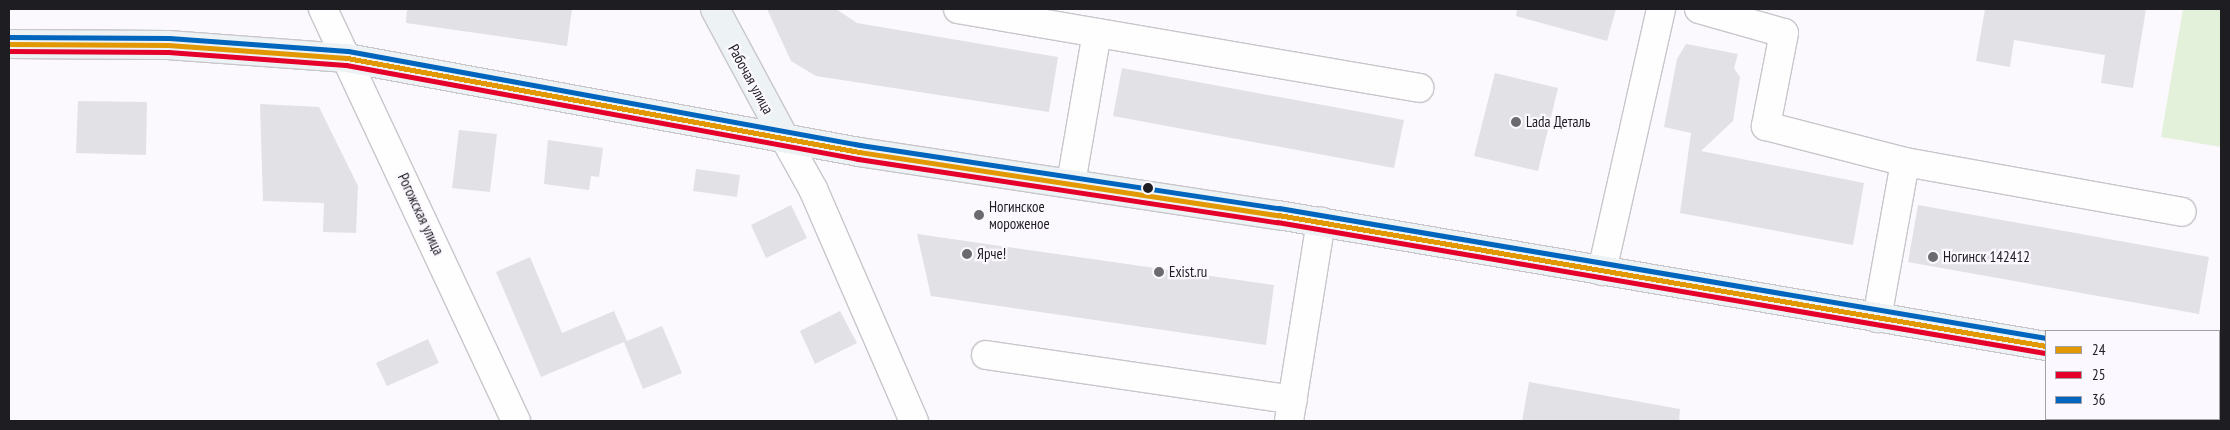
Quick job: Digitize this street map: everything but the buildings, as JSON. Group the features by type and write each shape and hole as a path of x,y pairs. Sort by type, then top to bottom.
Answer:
{"main road":[{"name":"Рабочая улица","path":"715,9 784,137"},
{"path":"9,44 168,45 347,58 784,137 1321,222 2045,346"}],"street":[{"name":"Рогожская улица","path":"323,9 516,421"},
{"path":"958,9 1419,88"},
{"path":"1602,271 1661,9"},
{"path":"1699,9 1784,33 1766,126 1905,162 2182,212"},
{"path":"1071,183 1097,34"},
{"name":"Рабочая улица","path":"784,137 813,189 914,421"},
{"path":"1877,318 1905,162"},
{"path":"986,355 1291,411 1321,222"}],"green space":[{"path":"2183,9 2221,9 2221,147 2161,137"}],"transit line":[{"name":"36","path":"9,37 169,38 348,51 860,145 1279,208 2045,338"},
{"name":"24","path":"9,44 168,45 347,58 859,152 1278,215 2045,346"},
{"name":"25","path":"9,51 168,52 346,65 858,159 1277,222 2045,353"}],"place":[{"name":"Lada Деталь","path":"1516,122"},
{"name":"Ногинское мороженое","path":"979,215"},
{"name":"Ярче!","path":"967,254"},
{"name":"Ногинск 142412","path":"1933,257"},
{"name":"Exist.ru","path":"1159,272"}]}
